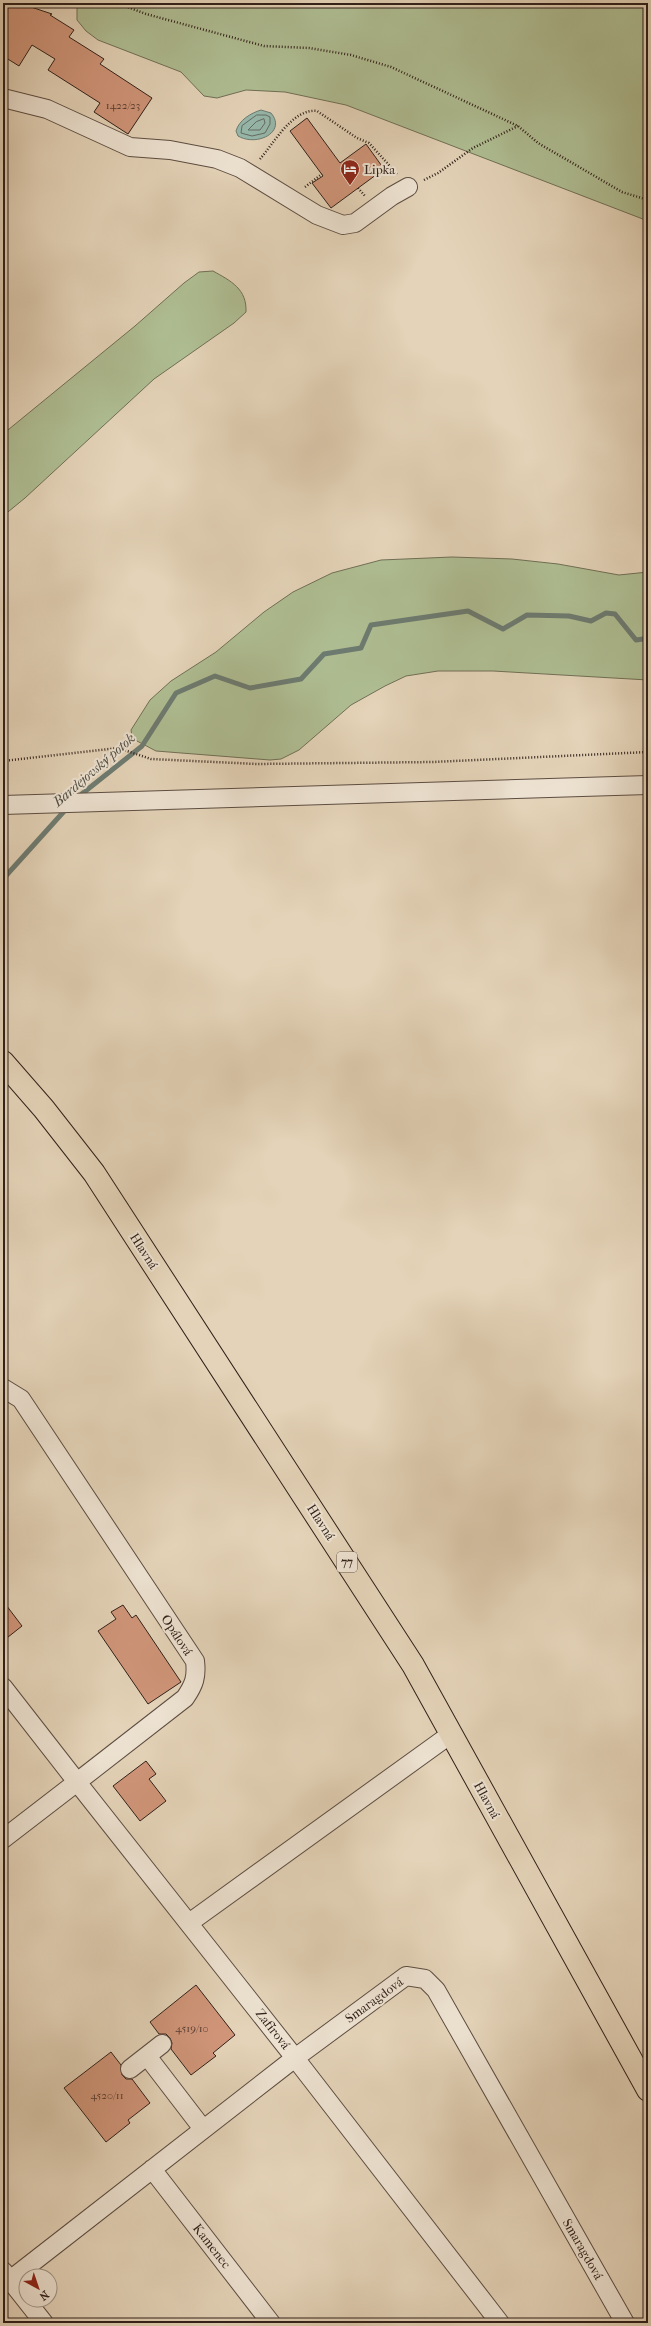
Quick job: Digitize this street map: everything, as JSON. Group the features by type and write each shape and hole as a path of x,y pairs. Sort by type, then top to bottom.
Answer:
{"main road":[{"name":"Hlavná","path":"3,1062 44,1109 94,1173 377,1608 412,1665 451,1734 648,2090"}],"street":[{"path":"3,98 47,109 130,147 170,150 217,159 249,173 317,215 331,222 343,225 354,223 392,196 408,187"},
{"path":"3,805 56,805 648,785"},
{"name":"Opálová","path":"3,1388 21,1399 195,1661 196,1673 194,1685 185,1698 78,1782"},
{"path":"3,1687 78,1782 3,1839"},
{"path":"189,1923 451,1734"},
{"name":"Zafírová","path":"5,2279 152,2169 295,2058 78,1782"},
{"name":"Smaragdová","path":"295,2058 406,1976 425,1979 436,1990 625,2323"},
{"path":"130,2069 162,2044"},
{"path":"146,2056 203,2129"},
{"path":"295,2058 500,2323"},
{"name":"Kamenec","path":"152,2169 271,2323"},
{"path":"5,2279 44,2323"}],"path":[{"path":"117,3 146,14 264,46 309,48 351,55 391,67 518,126 538,143 622,192 648,200"},
{"path":"249,173 285,128 296,118 311,110 317,111 357,138 369,143 408,187 438,173 473,148 518,126"},
{"path":"3,761 118,748 151,759 257,764 433,762 648,752"}],"shaded area":[{"path":"77,3 648,3 648,221 346,105 285,92 246,90 217,98 204,96 181,72 98,40 86,31 77,20"},
{"path":"213,271 232,282 237,287 244,297 246,312 234,323 154,379 25,498 3,516 3,434 135,326 184,283 199,272"},
{"path":"452,557 512,559 558,564 619,575 648,572 648,680 493,671 438,671 406,676 351,705 299,750 281,759 270,760 156,751 137,741 132,736 131,730 150,700 171,681 216,652 264,612 293,592 332,573 381,560"}],"water":[{"path":"261,110 271,113 275,120 273,132 261,139 253,140 238,136 236,131 243,120 249,115"}],"building":[{"path":"3,3 19,3 52,14 50,15 74,30 69,37 104,59 100,64 152,98 128,134 94,112 100,103 48,70 55,59 32,45 19,66 3,56"},
{"path":"307,118 340,163 366,144 384,169 331,208 312,183 323,176 290,131"},
{"path":"3,1601 22,1626 3,1641"},
{"path":"123,1605 132,1618 136,1615 181,1682 148,1704 98,1631 116,1619 111,1612"},
{"path":"146,1761 156,1774 149,1779 166,1801 140,1821 113,1786"},
{"path":"196,1985 235,2035 213,2053 216,2056 191,2075 171,2049 172,2043 170,2038 166,2034 159,2034 150,2022"},
{"path":"111,2052 121,2065 122,2075 126,2079 132,2079 150,2103 128,2120 130,2123 106,2142 64,2088"}],"waterway":[{"name":"Bardejovský potok","path":"78,797 142,746 176,693 215,676 250,688 301,679 324,654 361,648 371,625 468,611 503,629 527,615 569,616 591,621 606,613 615,614 636,640 643,639 648,636"},
{"name":"Bardejovský potok","path":"3,879 67,808"}],"place":[{"name":"Lipka","path":"350,186"}]}
